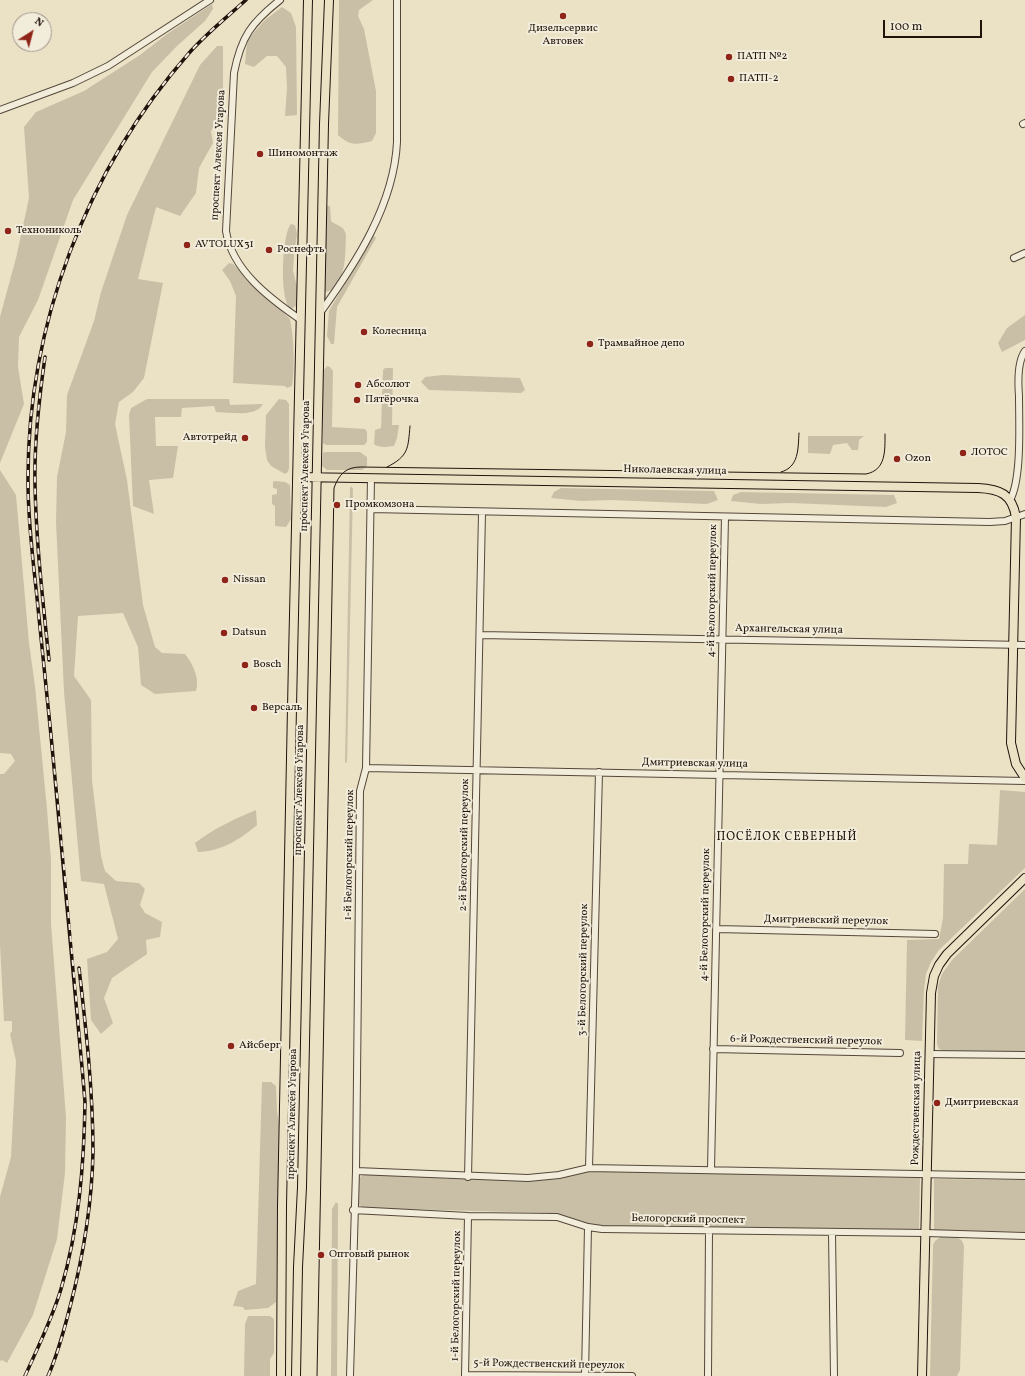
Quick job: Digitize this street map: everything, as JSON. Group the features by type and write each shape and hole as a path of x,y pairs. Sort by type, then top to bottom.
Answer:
{"main road":[{"name":"проспект Алексея Угарова","path":"296,1376 298,1267 302,1186 320,313 329,0"},
{"name":"проспект Алексея Угарова","path":"281,1376 283,1266 282,1206 308,3"},
{"name":"Николаевская улица","path":"297,477 978,488 999,492 1010,500"},
{"path":"1010,500 1014,506 1016,518 1011,743 1016,764 1025,778"},
{"name":"Рождественская улица","path":"922,1376 929,1054 931,994 934,976 939,965 956,944 1025,878"},
{"path":"283,1266 298,1267"}],"street":[{"path":"0,110 73,83 108,66 210,0"},
{"name":"проспект Алексея Угарова","path":"280,0 254,23 245,36 238,52 234,73 226,231 228,244 233,256 248,275 280,306 301,320"},
{"path":"320,313 337,289 375,224 389,191 396,157 397,142 397,0"},
{"path":"1014,258 1025,253"},
{"path":"1010,500 1014,493 1017,475 1018,379 1022,355 1025,351"},
{"name":"1-й Белогорский переулок","path":"350,1376 353,1210 356,1171 360,791 366,768 371,478"},
{"path":"371,509 990,522 1005,521 1025,514"},
{"name":"2-й Белогорский переулок","path":"468,1177 482,512"},
{"name":"4-й Белогорский переулок","path":"711,1169 725,517"},
{"name":"Архангельская улица","path":"480,635 1025,646"},
{"name":"Дмитриевская улица","path":"366,768 1025,781"},
{"name":"3-й Белогорский переулок","path":"589,1168 599,772"},
{"name":"Дмитриевский переулок","path":"717,929 936,934"},
{"name":"6-й Рождественский переулок","path":"713,1049 900,1053"},
{"path":"929,1054 1025,1055"},
{"path":"356,1171 468,1177 528,1178 559,1175 589,1168 711,1169 1025,1176"},
{"name":"Белогорский проспект","path":"353,1210 468,1216 557,1217 588,1227 602,1229 926,1233 1025,1236"},
{"name":"1-й Белогорский переулок","path":"465,1375 468,1216"},
{"path":"585,1375 588,1227"},
{"path":"708,1376 709,1231"},
{"path":"832,1232 834,1376"},
{"name":"5-й Рождественский переулок","path":"465,1375 632,1376"}],"shaded area":[{"path":"339,0 373,0 359,10 358,16 364,29 376,91 376,133 372,141 362,143 350,143 338,135"},
{"path":"212,4 213,9 205,21 177,46 152,72 73,200 38,300 19,337 18,367 24,404 0,463 0,317 16,258 29,198 24,127 36,112 84,91 140,55 167,34"},
{"path":"282,7 291,13 296,27 297,115 285,116 287,88 286,67 277,56 267,56 254,67 245,64 247,40 265,20"},
{"path":"217,46 223,46 223,114 211,131 213,143 199,168 196,193 180,216 156,207 138,279 163,283 144,378 133,392 119,402 115,424 127,480 143,605 155,647 162,653 185,654 191,662 195,672 197,682 196,691 155,694 141,685 138,647 123,613 78,616 74,676 91,700 92,780 101,856 105,871 116,881 139,883 145,889 140,905 145,913 162,922 160,937 146,940 147,954 112,978 104,998 113,1023 101,1034 91,1020 87,959 107,952 118,939 104,884 81,881 64,692 56,522 57,477 66,432 67,395 94,321 101,292 127,215 200,65"},
{"path":"327,206 330,206 331,221 342,227 346,235 343,271 337,284 332,290 325,292"},
{"path":"291,224 295,225 297,234 293,271 297,287 296,306 291,309 287,304 285,294 283,267 286,240"},
{"path":"373,235 376,238 337,307 334,344 331,344 327,336 329,311"},
{"path":"229,263 233,264 290,319 294,352 292,386 287,388 285,386 233,383 236,296 230,281 222,270"},
{"path":"1025,315 1025,340 1002,352 998,343 1007,328"},
{"path":"327,366 333,371 332,427 365,429 367,432 367,442 364,445 326,445 323,443 323,371"},
{"path":"385,368 393,368 392,425 399,425 394,446 383,447 374,444 375,430 381,428 383,370"},
{"path":"443,375 520,378 525,390 521,393 429,390 421,382 425,377"},
{"path":"147,399 229,399 230,405 263,404 254,411 248,413 216,412 214,406 182,408 181,417 155,417 156,446 178,446 173,478 149,480 154,514 133,506 129,415 131,408"},
{"path":"279,399 286,400 289,404 289,468 288,472 285,474 271,466 267,460 265,447 266,415"},
{"path":"808,436 864,436 859,440 858,450 852,450 847,443 833,445 830,454 808,453"},
{"path":"360,452 367,457 367,466 362,470 327,470 322,466 323,453"},
{"path":"0,470 16,495 29,643 35,686 47,809 51,860 51,924 66,1117 65,1173 57,1239 33,1315 7,1363 2,1360 0,1361 0,1197 11,1157 16,1061 10,1034 12,1031 12,1021 4,1021 0,945 0,774 4,774 15,761 11,754 0,753"},
{"path":"273,482 285,482 290,485 291,519 286,527 275,526 275,506 272,504 272,495 277,494 277,489 273,488"},
{"path":"351,486 353,489 347,762 345,763 350,489"},
{"path":"561,488 714,491 718,500 707,504 611,500 581,501 551,498 554,492"},
{"path":"741,492 894,495 897,503 886,507 791,503 761,504 731,501 733,495"},
{"path":"1000,790 1025,792 1025,868 939,950 931,962 926,974 922,1041 905,1040 907,940 939,939 943,918 944,864 968,864 969,844 997,845"},
{"path":"256,810 257,825 244,835 222,847 198,852 195,843 209,833"},
{"path":"1025,889 1025,1052 946,1051 939,1049 937,1044 938,986 942,974 952,960"},
{"path":"262,1082 271,1082 276,1086 279,1123 276,1302 268,1308 245,1310 243,1307 233,1306 238,1291 256,1284"},
{"path":"592,1170 920,1178 919,1231 598,1227 561,1215 548,1213 365,1208 360,1206 356,1201 358,1182 361,1176 367,1174 457,1179 535,1180"},
{"path":"934,1179 1025,1180 1025,1232 934,1230"},
{"path":"336,1202 338,1204 337,1376 331,1376 332,1209"},
{"path":"942,1236 959,1238 963,1242 964,1246 960,1370 957,1376 930,1376 933,1245 935,1241"},
{"path":"248,1316 270,1316 274,1319 274,1353 270,1359 270,1376 244,1376 245,1324"}],"tram line":[{"path":"387,467 400,459 406,451 409,440 410,426"},
{"path":"781,472 787,470 794,462 798,451 799,433"},
{"path":"317,1376 334,488 338,479 344,472 356,467 866,474 873,472 881,464 885,447 885,434"}],"railway":[{"path":"25,1376 53,1311 67,1266 76,1220 82,1173 85,1102 65,879 29,522 28,482 30,424 38,366 51,309 70,253 93,199 121,147 153,98 190,52 246,0"},
{"path":"45,357 37,420 35,484 38,550 49,660"},
{"path":"48,1376 55,1359 75,1288 83,1249 91,1191 93,1152 92,1106 87,1037 79,968"}],"place":[{"name":"Дизельсервис Автовек","path":"563,16"},
{"name":"ПАТП №2","path":"729,57"},
{"name":"ПАТП-2","path":"731,79"},
{"name":"Шиномонтаж","path":"260,154"},
{"name":"Технониколь","path":"8,231"},
{"name":"AVTOLUX31","path":"187,245"},
{"name":"Роснефть","path":"269,250"},
{"name":"Колесница","path":"364,332"},
{"name":"Трамвайное депо","path":"590,344"},
{"name":"Абсолют","path":"358,385"},
{"name":"Пятёрочка","path":"357,400"},
{"name":"Автотрейд","path":"245,438"},
{"name":"ЛОТОС","path":"963,453"},
{"name":"Ozon","path":"897,459"},
{"name":"Промкомзона","path":"337,505"},
{"name":"Nissan","path":"225,580"},
{"name":"Datsun","path":"224,633"},
{"name":"Bosch","path":"245,665"},
{"name":"Версаль","path":"254,708"},
{"name":"Айсберг","path":"231,1046"},
{"name":"Дмитриевская","path":"937,1103"},
{"name":"Оптовый рынок","path":"321,1255"}],"district":[{"name":"ПОСЁЛОК СЕВЕРНЫЙ","path":"787,838"}]}
